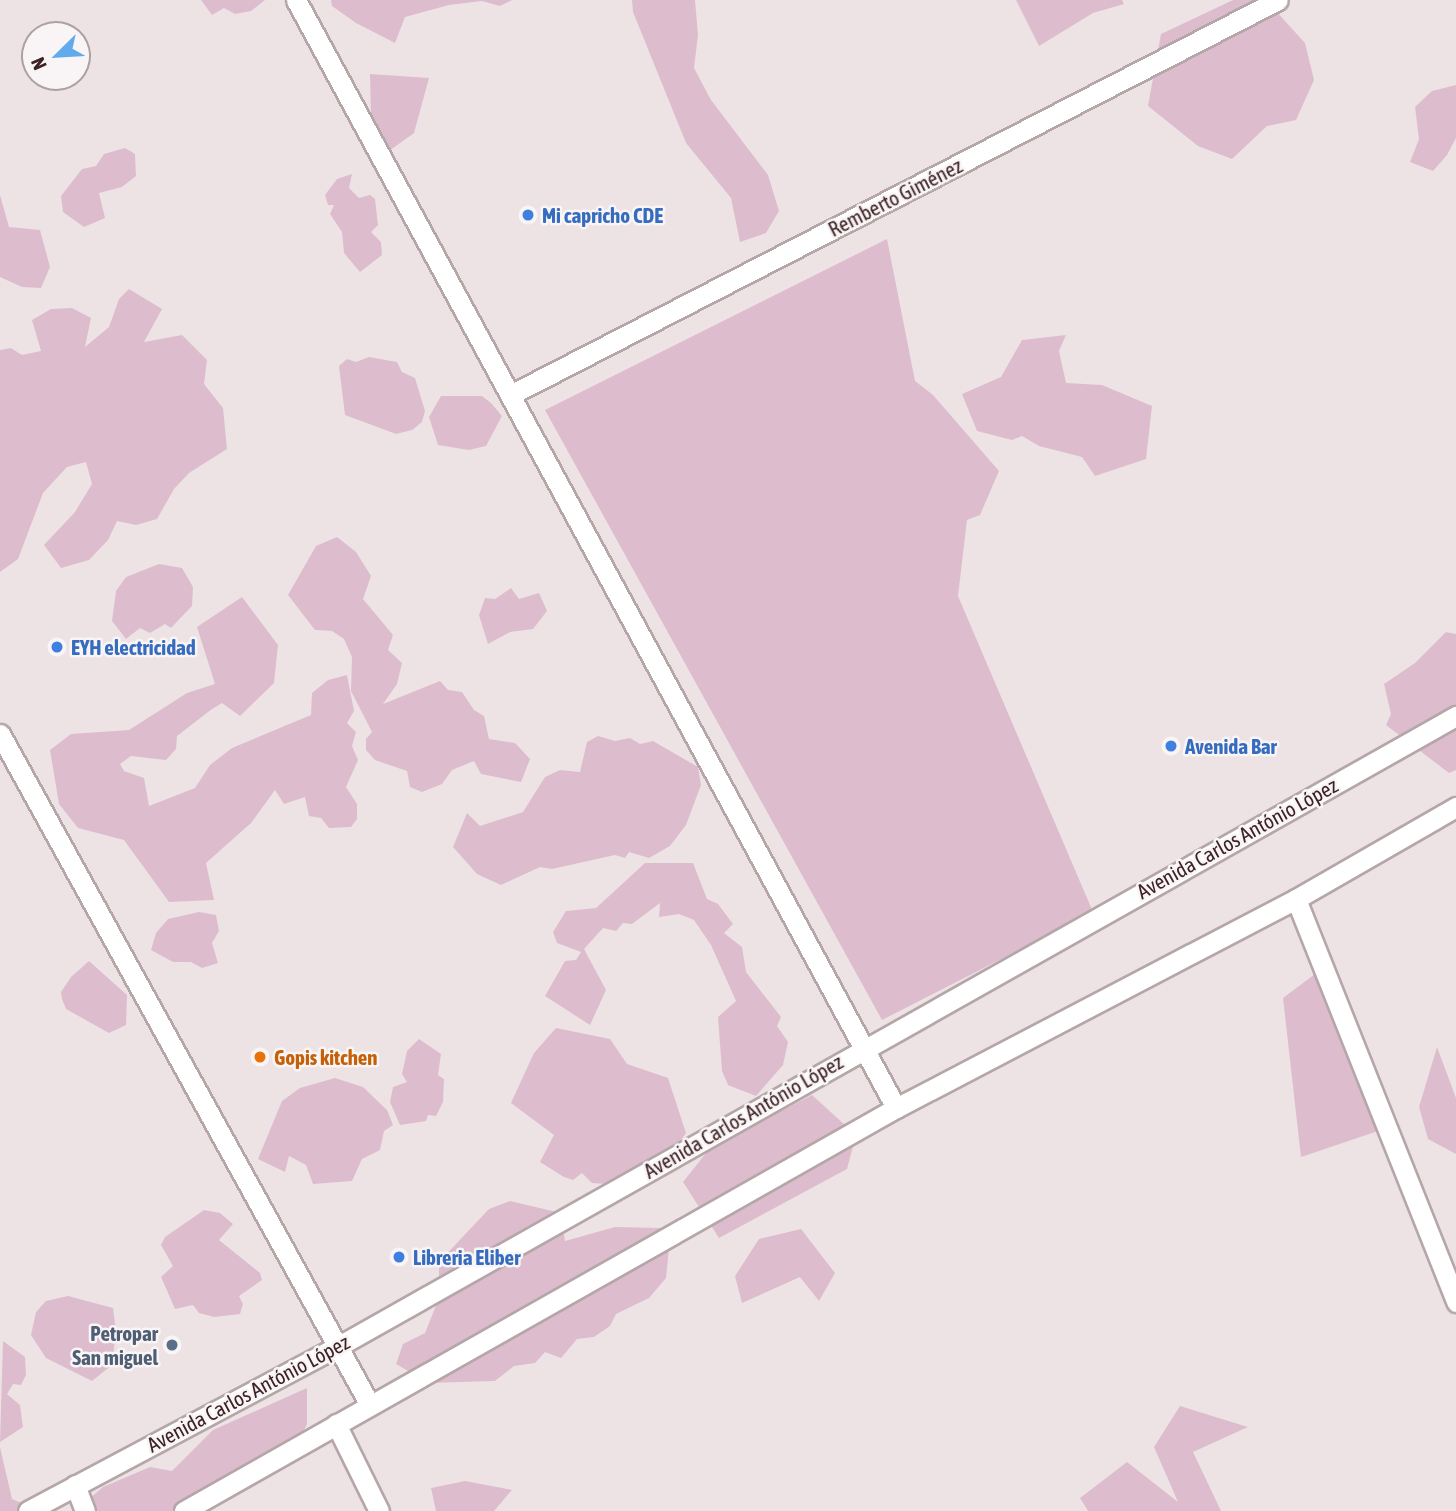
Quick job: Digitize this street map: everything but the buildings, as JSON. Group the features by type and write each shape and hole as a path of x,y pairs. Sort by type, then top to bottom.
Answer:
{"street":[{"path":"296,0 512,394 896,1108"},
{"name":"Remberto Giménez","path":"512,394 1278,0"},
{"name":"Avenida Carlos António López","path":"28,1511 337,1347 865,1046 1456,716"},
{"path":"0,734 369,1405"},
{"path":"184,1511 896,1108 1296,899 1456,807"},
{"path":"1296,899 1456,1303"},
{"path":"336,1424 379,1511"},
{"path":"75,1485 85,1511"}],"shaded area":[{"path":"201,0 265,0 251,11 235,14 224,8 212,15"},
{"path":"331,0 512,0 500,6 482,1 449,5 405,17 395,43 356,23 332,6"},
{"path":"632,0 695,0 698,35 694,68 711,100 768,175 779,211 766,233 740,242 731,198 686,143 633,12"},
{"path":"1016,0 1122,0 1124,4 1093,13 1039,46"},
{"path":"1233,0 1266,0 1305,43 1314,80 1296,120 1267,126 1232,159 1198,146 1148,106 1161,34"},
{"path":"370,74 429,78 414,133 389,151 371,117"},
{"path":"1456,85 1456,138 1447,155 1433,171 1410,162 1419,139 1415,107 1432,91"},
{"path":"125,148 135,154 136,176 122,187 99,193 105,218 84,227 63,212 61,196 82,169 96,166 104,154"},
{"path":"352,174 349,188 359,198 370,195 375,199 378,225 371,232 381,242 382,255 360,272 344,253 342,232 330,214 334,205 328,205 325,195 337,179"},
{"path":"0,195 9,227 40,230 50,267 41,288 22,287 0,277"},
{"path":"887,239 915,381 933,395 999,471 980,515 967,520 958,596 1093,912 882,1020 545,410"},
{"path":"129,289 162,309 144,342 182,335 207,360 204,384 223,408 227,449 189,473 174,489 157,519 136,525 117,521 108,540 89,560 61,568 44,545 75,512 92,484 86,462 67,467 43,493 18,559 0,572 0,350 11,348 22,355 41,351 32,320 51,309 72,308 91,318 85,347 109,327 119,299"},
{"path":"1066,335 1059,351 1066,383 1102,385 1152,406 1146,459 1095,476 1082,457 1039,446 1022,436 1012,440 977,431 962,394 1001,377 1022,340"},
{"path":"369,357 397,362 402,372 415,378 425,411 422,422 412,430 396,434 345,415 339,366 347,359 356,362"},
{"path":"441,396 482,396 491,403 502,416 486,446 469,450 438,445 429,417"},
{"path":"337,537 356,552 371,576 363,599 393,635 388,650 402,663 397,684 383,704 440,681 448,690 462,692 474,710 484,716 489,739 515,743 530,759 521,782 481,774 474,761 452,770 442,784 422,792 410,787 407,771 375,760 366,750 366,739 372,732 351,691 352,657 344,639 332,631 315,630 288,595 316,546"},
{"path":"159,564 182,568 193,587 192,606 171,628 165,624 150,633 140,628 126,639 112,621 116,591 126,577"},
{"path":"511,588 519,599 539,593 547,611 533,629 510,632 488,644 479,615 485,598 495,599"},
{"path":"242,597 278,645 274,683 240,716 222,703 212,709 177,736 176,749 166,760 131,756 120,764 124,771 144,778 149,806 195,788 210,765 232,748 311,715 312,693 328,680 347,675 354,711 347,723 356,732 352,746 358,760 346,787 357,804 357,819 351,827 329,828 321,818 309,816 305,797 284,804 275,790 251,823 206,863 214,900 169,902 124,840 78,828 59,804 50,750 71,734 129,730 187,693 215,684 197,627"},
{"path":"1446,632 1456,634 1456,770 1449,773 1386,725 1391,714 1384,684 1415,663"},
{"path":"598,736 615,741 630,738 640,744 653,741 698,767 701,785 686,825 670,846 649,858 629,852 625,858 615,855 552,869 540,867 501,885 477,874 453,847 467,813 480,826 523,812 545,777 560,770 580,772 587,742"},
{"path":"645,863 693,863 707,899 718,904 733,924 724,933 742,947 746,972 781,1017 777,1026 788,1042 783,1065 756,1096 728,1085 722,1071 718,1017 736,1001 711,945 694,920 679,914 659,917 660,903 632,924 623,923 616,931 603,928 584,949 606,990 590,1025 545,996 565,961 576,960 581,952 557,943 553,932 566,911 596,908"},
{"path":"199,912 216,915 219,931 212,943 218,963 202,968 191,962 173,962 151,950 156,933 168,919"},
{"path":"89,961 127,995 126,1025 109,1033 66,1009 62,999 61,992 71,977"},
{"path":"1315,974 1390,1127 1301,1157 1283,998"},
{"path":"556,1028 610,1039 627,1064 668,1078 686,1133 667,1159 606,1184 592,1183 582,1173 573,1180 564,1177 540,1162 554,1135 511,1103 534,1053"},
{"path":"419,1039 441,1054 438,1075 444,1079 443,1102 436,1116 428,1115 426,1121 400,1125 390,1102 393,1087 407,1082 402,1074 407,1051"},
{"path":"1437,1047 1456,1098 1456,1154 1428,1139 1419,1107"},
{"path":"335,1078 363,1087 387,1110 393,1125 384,1131 380,1150 362,1159 352,1181 313,1184 306,1165 289,1156 285,1172 258,1159 282,1101 300,1088"},
{"path":"812,1095 856,1135 847,1169 719,1238 683,1182 710,1148"},
{"path":"510,1201 561,1213 565,1241 615,1227 661,1228 669,1248 666,1278 649,1298 616,1314 610,1326 594,1337 577,1339 561,1358 545,1352 535,1363 514,1366 495,1381 429,1383 396,1364 403,1344 425,1333 439,1298 439,1262 489,1209"},
{"path":"204,1210 220,1213 233,1224 219,1240 260,1273 262,1280 239,1296 243,1304 240,1314 214,1317 199,1313 193,1305 175,1309 161,1277 173,1266 161,1245 165,1237"},
{"path":"801,1229 835,1273 819,1301 800,1277 742,1303 735,1276 759,1239"},
{"path":"68,1296 113,1308 116,1331 112,1365 92,1381 46,1358 31,1335 36,1312 46,1301"},
{"path":"3,1341 25,1357 26,1375 21,1385 13,1384 7,1394 20,1405 23,1427 0,1442"},
{"path":"307,1388 307,1424 288,1462 199,1511 87,1511 89,1499 103,1487 150,1467 172,1471 213,1430"},
{"path":"1180,1406 1248,1427 1193,1452 1221,1511 1088,1511 1080,1498 1127,1462 1178,1502 1154,1447"},
{"path":"0,1447 12,1499 41,1511 0,1511"},
{"path":"465,1481 512,1490 494,1511 436,1511 431,1488"}],"place":[{"name":"Mi capricho CDE","path":"528,215"},
{"name":"EYH electricidad","path":"57,647"},
{"name":"Avenida Bar","path":"1171,746"},
{"name":"Gopis kitchen","path":"260,1057"},
{"name":"Libreria Eliber","path":"399,1257"},
{"name":"Petropar San miguel","path":"172,1345"}]}
